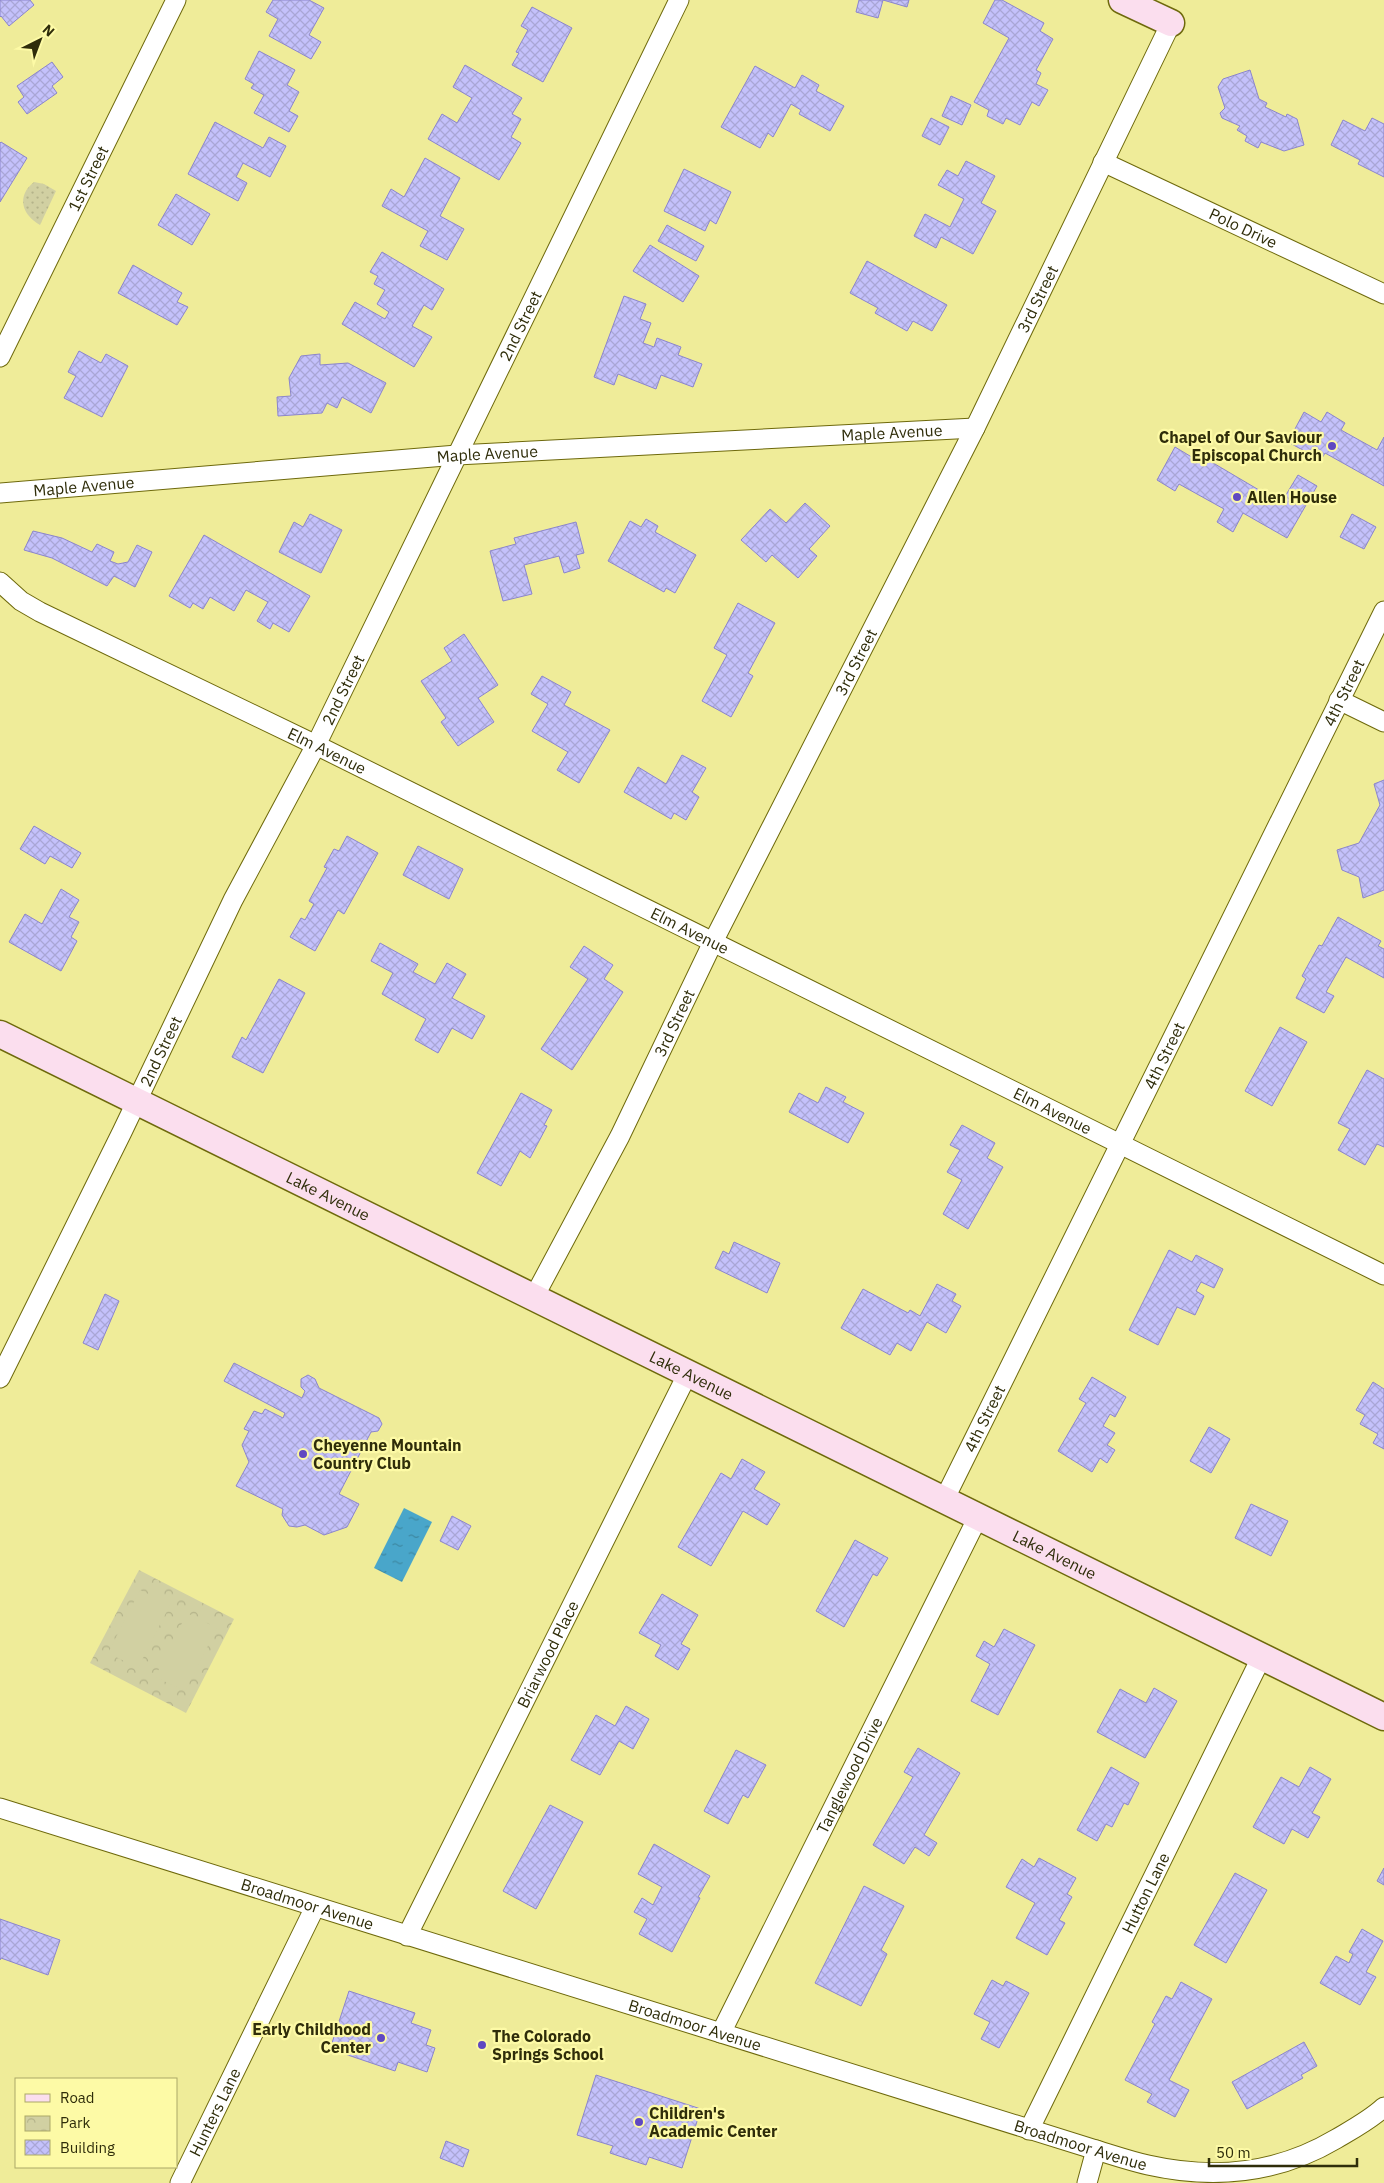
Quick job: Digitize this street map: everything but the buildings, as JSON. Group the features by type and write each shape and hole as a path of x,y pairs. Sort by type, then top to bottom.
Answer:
{"main road":[{"path":"1122,0 1171,23"},
{"name":"Lake Avenue","path":"0,1034 1384,1717"}],"street":[{"name":"1st Street","path":"0,356 176,0"},
{"name":"2nd Street","path":"0,1378 233,900 316,745 679,0"},
{"name":"3rd Street","path":"534,1297 620,1136 713,942 975,428 1171,23"},
{"name":"Polo Drive","path":"1103,162 1384,294"},
{"name":"Maple Avenue","path":"0,493 457,455 975,428"},
{"name":"Elm Avenue","path":"0,582 21,601 40,612 316,745 1383,1272"},
{"name":"4th Street","path":"944,1500 1384,611"},
{"path":"1339,700 1384,722"},
{"name":"Briarwood Place","path":"407,1936 688,1373"},
{"name":"Tanglewood Drive","path":"721,2033 978,1517"},
{"name":"Hutton Lane","path":"1029,2130 1262,1656"},
{"name":"Broadmoor Avenue","path":"0,1808 1029,2130 1149,2165 1183,2170 1240,2172 1270,2167 1296,2160 1328,2144 1384,2107"},
{"name":"Hunters Lane","path":"180,2183 315,1908"},
{"path":"1087,2183 1096,2150"}],"green space":[{"path":"34,182 44,184 56,191 40,225 25,211 23,199 28,187"},
{"path":"139,1570 234,1619 186,1713 90,1663"},
{"path":"140,1590 170,1605 138,1668 108,1653"},
{"path":"187,1613 217,1628 185,1691 155,1677"}],"water":[{"path":"404,1508 432,1522 402,1582 374,1568"}],"place":[{"name":"Chapel of Our Saviour Episcopal Church","path":"1332,446"},
{"name":"Allen House","path":"1237,497"},
{"name":"Cheyenne Mountain Country Club","path":"303,1454"},
{"name":"Early Childhood Center","path":"381,2038"},
{"name":"The Colorado Springs School","path":"482,2045"},
{"name":"Children's Academic Center","path":"639,2122"}]}
